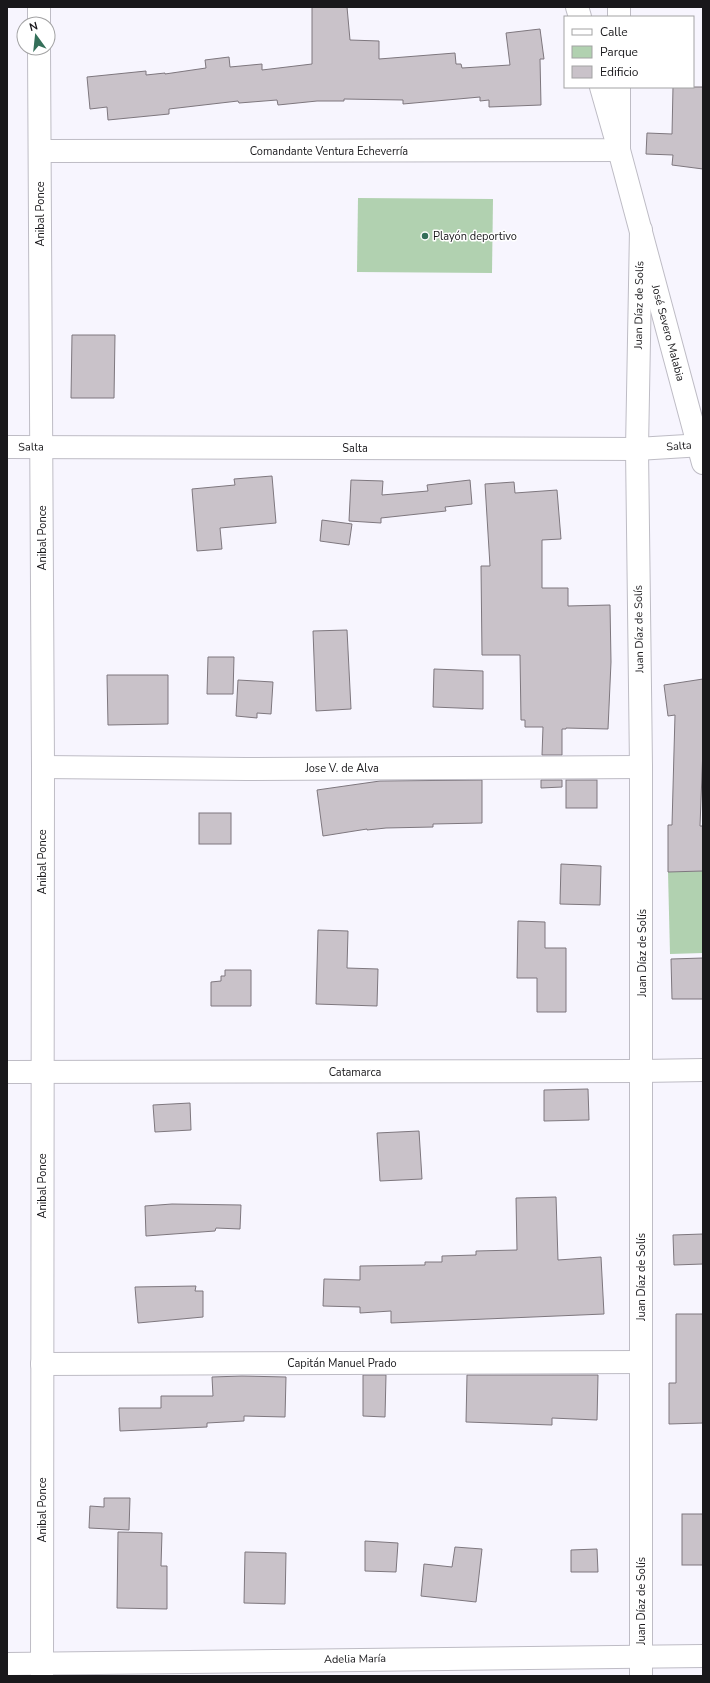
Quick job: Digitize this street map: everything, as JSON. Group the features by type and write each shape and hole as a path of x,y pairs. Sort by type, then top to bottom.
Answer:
{"street":[{"name":"Anibal Ponce","path":"39,56 43,767 42,1669"},
{"name":"José Severo Malabia","path":"600,88 619,150 701,451"},
{"path":"619,88 619,150"},
{"name":"Comandante Ventura Echeverría","path":"40,151 619,150"},
{"name":"Juan Díaz de Solís","path":"640,230 637,449 641,767 641,1666"},
{"name":"Salta","path":"7,448 637,449 701,451"},
{"name":"Jose V. de Alva","path":"43,767 641,767"},
{"name":"Catamarca","path":"7,1072 642,1072 703,1070"},
{"name":"Capitán Manuel Prado","path":"42,1364 641,1362"},
{"name":"Adelia María","path":"7,1664 42,1669 641,1666 703,1656"}],"green space":[{"name":"Playón deportivo","path":"358,198 493,199 492,273 357,272"},
{"path":"703,871 703,953 670,954 668,872"}],"building":[{"path":"312,7 347,7 350,40 379,41 379,59 455,53 456,64 461,64 462,68 510,65 506,33 540,29 544,59 540,59 541,105 489,107 489,100 480,101 480,97 403,104 403,100 344,99 344,101 317,101 278,105 277,100 239,103 238,101 169,109 169,114 108,120 107,107 90,109 87,77 146,71 146,75 165,74 206,68 205,60 229,57 230,67 262,64 262,70 312,64"},
{"path":"703,87 703,169 672,165 673,155 646,154 647,133 672,134 673,88"},
{"path":"72,335 115,335 114,398 71,398"},
{"path":"272,476 276,523 220,528 222,549 197,551 192,489 235,485 234,479"},
{"path":"351,480 383,481 382,495 428,491 427,485 470,480 472,504 445,507 446,511 381,518 381,523 349,521"},
{"path":"514,482 515,493 557,490 561,539 542,540 542,588 568,588 568,606 610,605 611,662 608,729 562,729 562,755 542,755 543,727 525,727 525,720 521,720 520,655 482,655 481,566 490,566 485,484"},
{"path":"322,520 352,524 349,545 320,541"},
{"path":"347,630 351,709 316,711 313,631"},
{"path":"208,657 234,657 233,694 207,694"},
{"path":"434,669 483,671 483,709 433,707"},
{"path":"107,675 168,675 168,724 108,725"},
{"path":"703,679 703,748 700,826 703,826 703,871 668,872 668,825 672,825 675,715 668,716 664,685"},
{"path":"238,680 273,682 271,714 257,713 257,718 236,716"},
{"path":"482,780 482,823 433,824 433,827 367,829 323,836 317,790 380,781"},
{"path":"541,780 562,780 562,787 541,788"},
{"path":"566,780 597,780 597,808 566,808"},
{"path":"199,813 231,813 231,844 199,844"},
{"path":"561,864 601,866 600,905 560,904"},
{"path":"518,921 545,922 545,948 566,948 566,1012 537,1012 537,978 517,978"},
{"path":"318,930 348,931 347,968 378,969 377,1006 316,1004"},
{"path":"703,958 703,999 672,999 671,959"},
{"path":"225,970 251,970 251,1006 211,1006 211,982 221,981 221,976 225,976"},
{"path":"588,1089 589,1120 544,1121 544,1090"},
{"path":"190,1103 191,1130 155,1132 153,1105"},
{"path":"419,1131 422,1179 380,1181 377,1133"},
{"path":"556,1197 558,1260 601,1257 604,1314 391,1323 391,1311 360,1313 360,1307 323,1306 324,1279 360,1280 360,1266 425,1265 425,1262 442,1262 442,1256 476,1255 476,1251 517,1250 516,1198"},
{"path":"172,1204 241,1205 240,1229 216,1228 215,1231 146,1236 145,1206"},
{"path":"703,1234 703,1264 674,1265 673,1235"},
{"path":"196,1286 195,1291 203,1291 203,1317 138,1323 135,1287"},
{"path":"676,1314 703,1314 703,1423 669,1424 669,1383 676,1383"},
{"path":"363,1375 386,1375 385,1417 363,1416"},
{"path":"467,1375 598,1375 597,1420 552,1418 552,1425 466,1422"},
{"path":"212,1377 286,1377 285,1417 244,1416 244,1421 207,1423 207,1427 120,1431 119,1408 161,1408 161,1396 213,1396"},
{"path":"104,1498 130,1498 129,1530 89,1528 90,1506 104,1507"},
{"path":"682,1514 703,1514 703,1565 682,1565"},
{"path":"118,1532 162,1533 161,1566 167,1566 167,1609 117,1608"},
{"path":"365,1541 398,1543 396,1572 365,1571"},
{"path":"455,1547 482,1549 476,1602 421,1596 424,1564 452,1567"},
{"path":"597,1549 598,1572 571,1572 571,1550"},
{"path":"245,1552 286,1553 285,1604 244,1603"}],"place":[{"name":"Playón deportivo","path":"425,236"}]}
